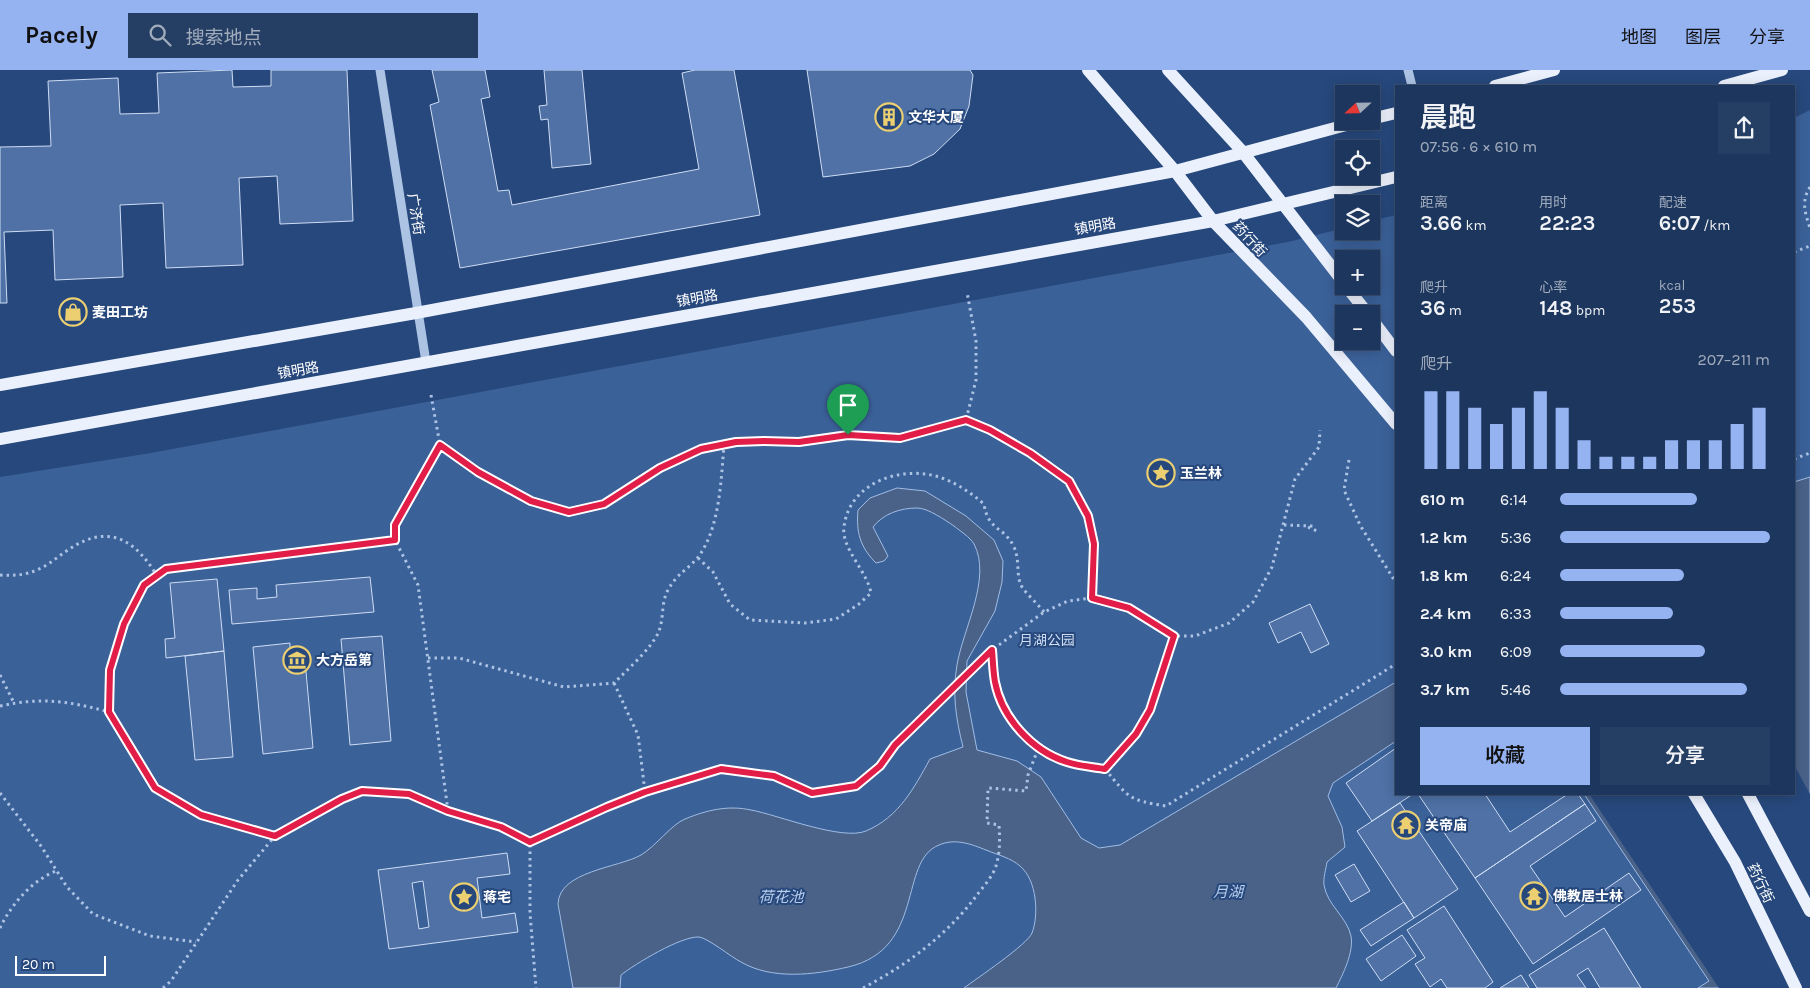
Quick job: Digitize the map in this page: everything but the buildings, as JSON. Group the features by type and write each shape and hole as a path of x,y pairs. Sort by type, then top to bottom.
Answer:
{"main road":[{"name":"药行街","path":"1088,70 1175,171 1213,221 1306,317 1395,423"},
{"path":"1168,70 1242,151 1335,271"},
{"path":"1498,85 1554,70"},
{"path":"1728,85 1782,70"},
{"path":"1380,116 1395,112"},
{"path":"0,385 416,313 1175,171 1242,151 1335,128"},
{"name":"镇明路","path":"0,439 1213,221 1395,177"},
{"path":"1353,295 1361,305"},
{"path":"1380,330 1395,350"},
{"name":"药行街","path":"1695,795 1735,862 1796,988"},
{"path":"1749,795 1810,910"}],"street":[{"name":"广济街","path":"380,70 416,313 426,362"},
{"path":"1408,70 1412,85"}],"path":[{"path":"1810,187 1804,196 1804,208 1810,228"},
{"path":"1795,252 1810,246"},
{"path":"966,420 976,380 976,341 967,292"},
{"path":"431,395 440,445 395,525 395,540 418,585 448,811"},
{"path":"440,445 478,472 531,501 569,512 604,504 660,468 701,449 764,441 799,442 848,435 900,438 966,420 990,430 1022,448 1069,481 1088,516 1094,544 1092,598"},
{"path":"530,842 645,792 721,769 774,776 812,793 856,786 880,766 895,745 992,650 1044,612 1068,601 1092,598 1129,608 1174,636 1194,636 1229,623 1253,602 1272,567 1295,479 1319,447 1320,430"},
{"path":"428,658 459,658 564,687 614,683 659,631 666,592 678,574 698,558 709,538 718,498 724,445"},
{"path":"1795,458 1810,453"},
{"path":"1349,460 1344,490 1360,525 1395,581"},
{"path":"698,558 714,572 730,604 750,620 805,623 836,619 859,604 871,593 869,581 850,552 843,529 849,509 864,488 888,477 910,473 941,477 969,491 984,504 986,515 991,525 1003,533 1014,546 1019,563 1021,586 1044,612"},
{"path":"1284,525 1313,526"},
{"path":"1308,527 1317,531"},
{"path":"0,576 19,576 39,569 78,544 102,536 127,540 146,556 157,576"},
{"path":"275,836 201,815 155,788 109,712 110,670 124,624 144,585 166,569 395,540"},
{"path":"1105,769 1136,734 1150,710 1174,636"},
{"path":"992,650 995,683 1006,709 1022,733 1038,749 1067,762 1105,769 1127,796 1141,802 1166,806 1395,665"},
{"path":"0,675 14,703"},
{"path":"614,683 638,735 645,792"},
{"path":"0,706 23,701 71,702 109,712"},
{"path":"862,988 928,948 960,917 995,868 1001,845 999,825 987,823 988,788 1026,791 1028,776 1038,749"},
{"path":"163,988 171,981 238,880 275,836 342,799 362,791 409,794 448,811 501,827 530,842"},
{"path":"0,793 42,846 67,887 93,914 150,936 196,942"},
{"path":"530,842 530,912 536,988"},
{"path":"0,928 8,911 42,876 56,871"}],"green space":[{"name":"月湖公园","path":"1810,110 1810,988 0,988 0,477 151,453 1288,242 1335,230 1335,240 1380,240 1380,219 1395,215 1395,795 1795,795 1795,118"}],"water":[{"path":"1810,477 1810,988 1698,988 1709,981 1585,795 1795,795 1795,482"},
{"path":"897,488 925,491 966,516 994,540 1003,561 1002,582 995,611 967,661 966,692 977,750 1017,761 1041,777 1081,838 1099,848 1120,845 1395,683 1395,742 1333,783 1328,796 1342,827 1345,847 1327,862 1324,885 1329,899 1349,929 1352,942 1347,963 1336,988 964,988 1012,953 1028,938 1034,926 1036,908 1030,880 1020,866 1000,855 975,846 951,842 939,845 927,854 918,868 900,925 889,943 873,957 848,967 807,974 766,972 741,962 699,937 681,941 637,964 621,975 620,988 573,988 558,904 561,893 568,884 579,877 641,855 669,830 685,819 718,809 751,810 842,833 866,831 878,825 897,810 918,781 930,759 963,747 958,726 955,686 960,651 978,588 979,557 972,541 954,526 926,510 911,508 887,515 873,527 888,556 884,561 876,563 866,551 860,539 858,525 858,510 870,498"}],"pier":[{"path":"1795,767 1810,794 1810,988 1719,988 1590,795 1795,795"}],"place":[{"name":"文华大厦","path":"889,117"},
{"name":"麦田工坊","path":"73,312"},
{"name":"玉兰林","path":"1161,473"},
{"name":"大方岳第","path":"297,660"},
{"name":"关帝庙","path":"1406,825"},
{"name":"佛教居士林","path":"1534,896"},
{"name":"蒋宅","path":"464,897"}],"route":[{"path":"966,420 990,430 1030,453 1069,481 1088,516 1094,544 1092,598 1129,608 1174,636 1150,710 1136,734 1105,769 1067,762 1038,749 1022,733 1006,709 995,683 992,650 895,745 880,766 856,786 812,793 774,776 721,769 645,792 530,842 501,827 448,811 409,794 362,791 342,799 275,836 201,815 155,788 129,748 109,712 110,670 124,624 144,585 166,569 395,540 395,525 440,445 478,472 531,501 569,512 604,504 631,489 660,468 701,449 736,442 799,442 848,435 900,438 966,420"}],"water label":[{"name":"月湖","path":"1228,892"},
{"name":"荷花池","path":"781,897"}]}
